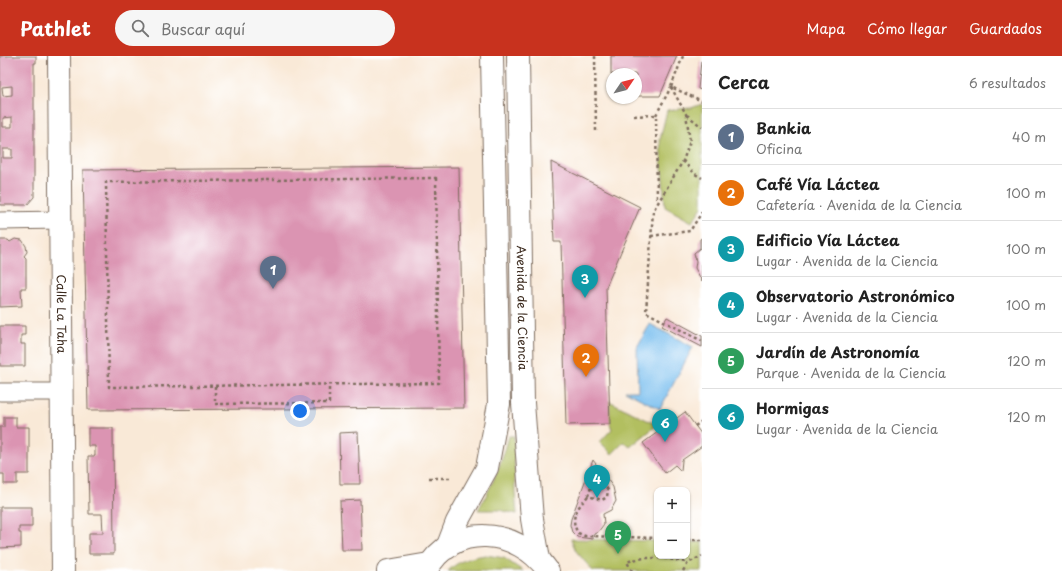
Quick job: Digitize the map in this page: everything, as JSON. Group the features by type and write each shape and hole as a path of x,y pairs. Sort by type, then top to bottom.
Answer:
{"main road":[{"name":"Calle La Taha","path":"59,56 63,571"},
{"name":"Avenida de la Ciencia","path":"447,548 457,522 487,468 500,404 492,56"},
{"name":"Avenida de la Ciencia","path":"518,56 523,403 532,519 543,565"},
{"path":"388,571 427,568 447,548 470,538 490,536 504,538 517,543 543,565"}],"street":[{"path":"0,221 60,220"},
{"path":"0,392 62,392"}],"path":[{"path":"595,56 596,130"},
{"path":"658,201 656,115 671,87 683,56"},
{"path":"671,87 702,101"},
{"path":"671,87 686,114 690,140 683,161 653,211 646,312 702,341"},
{"path":"686,114 702,127"},
{"path":"634,116 656,115"},
{"path":"683,161 695,174 702,178"},
{"path":"436,178 439,383 215,386 109,387 106,182 436,178"},
{"path":"651,236 690,231 702,212"},
{"path":"215,386 215,404 294,404 329,403 328,384"},
{"path":"294,404 295,409"},
{"path":"695,426 702,421"},
{"path":"588,496 602,500 607,497 608,490 596,474 588,496 577,508 574,521 578,533 585,536 654,538"},
{"path":"429,478 450,478"},
{"path":"690,540 702,540"},
{"path":"683,571 688,563 702,556"},
{"path":"624,564 627,562 657,558 688,563"},
{"path":"627,562 632,571"}],"green space":[{"path":"702,104 702,207 692,222 665,207 660,140 667,110 691,108"},
{"path":"609,401 657,425 630,447 624,442 612,454 600,442 612,429 610,424"},
{"path":"509,436 514,436 517,514 499,510 478,510 496,474"},
{"path":"571,539 654,541 654,559 690,559 690,542 702,542 702,571 593,571 576,551"},
{"path":"486,555 504,558 523,571 448,571 452,567 466,560"}],"water":[{"path":"650,324 693,347 660,409 625,391 638,391 637,347"}],"building":[{"path":"0,56 36,56 36,63 34,63 34,197 27,205 0,205","holes":["12,86 12,95 3,96 2,87","12,117 12,127 3,127 3,118","3,149 12,149 12,158 3,158"]},
{"path":"611,56 677,56 660,96 642,96 642,68 611,68"},
{"path":"702,61 702,90 698,89"},
{"path":"551,162 640,207 606,287 610,424 566,425 561,242 554,242"},
{"path":"459,167 464,408 88,410 83,170"},
{"path":"702,238 702,281 695,268 696,261 694,253 700,248 700,239"},
{"path":"15,239 22,240 26,246 27,252 24,256 26,258 26,288 21,288 22,306 0,307 0,240 8,240 10,242"},
{"path":"667,317 702,336 702,347 662,326"},
{"path":"0,326 25,326 25,335 21,335 21,344 25,344 25,366 0,366"},
{"path":"685,412 702,435 702,446 682,460 681,471 675,465 665,473 643,443"},
{"path":"4,417 16,417 16,427 29,427 29,474 17,474 17,484 4,484 4,474 0,474 0,427 4,427"},
{"path":"88,428 113,428 114,554 89,554 89,533 103,533 102,514 89,514 88,456 95,456 95,446 88,446"},
{"path":"358,432 360,484 340,484 339,433"},
{"path":"593,460 613,487 616,501 611,510 603,514 604,524 598,532 594,534 593,539 577,537 572,532 570,525"},
{"path":"360,500 362,550 342,550 340,501"},
{"path":"0,507 32,507 32,527 19,527 19,533 21,533 21,547 0,548"}],"place":[{"name":"Bankia","path":"273,289"},
{"name":"Edificio Vía Láctea","path":"585,298"},
{"name":"Café Vía Láctea","path":"586,377"},
{"name":"Hormigas","path":"665,442"},
{"name":"Observatorio Astronómico","path":"597,498"},
{"name":"Jardín de Astronomía","path":"618,554"}]}
